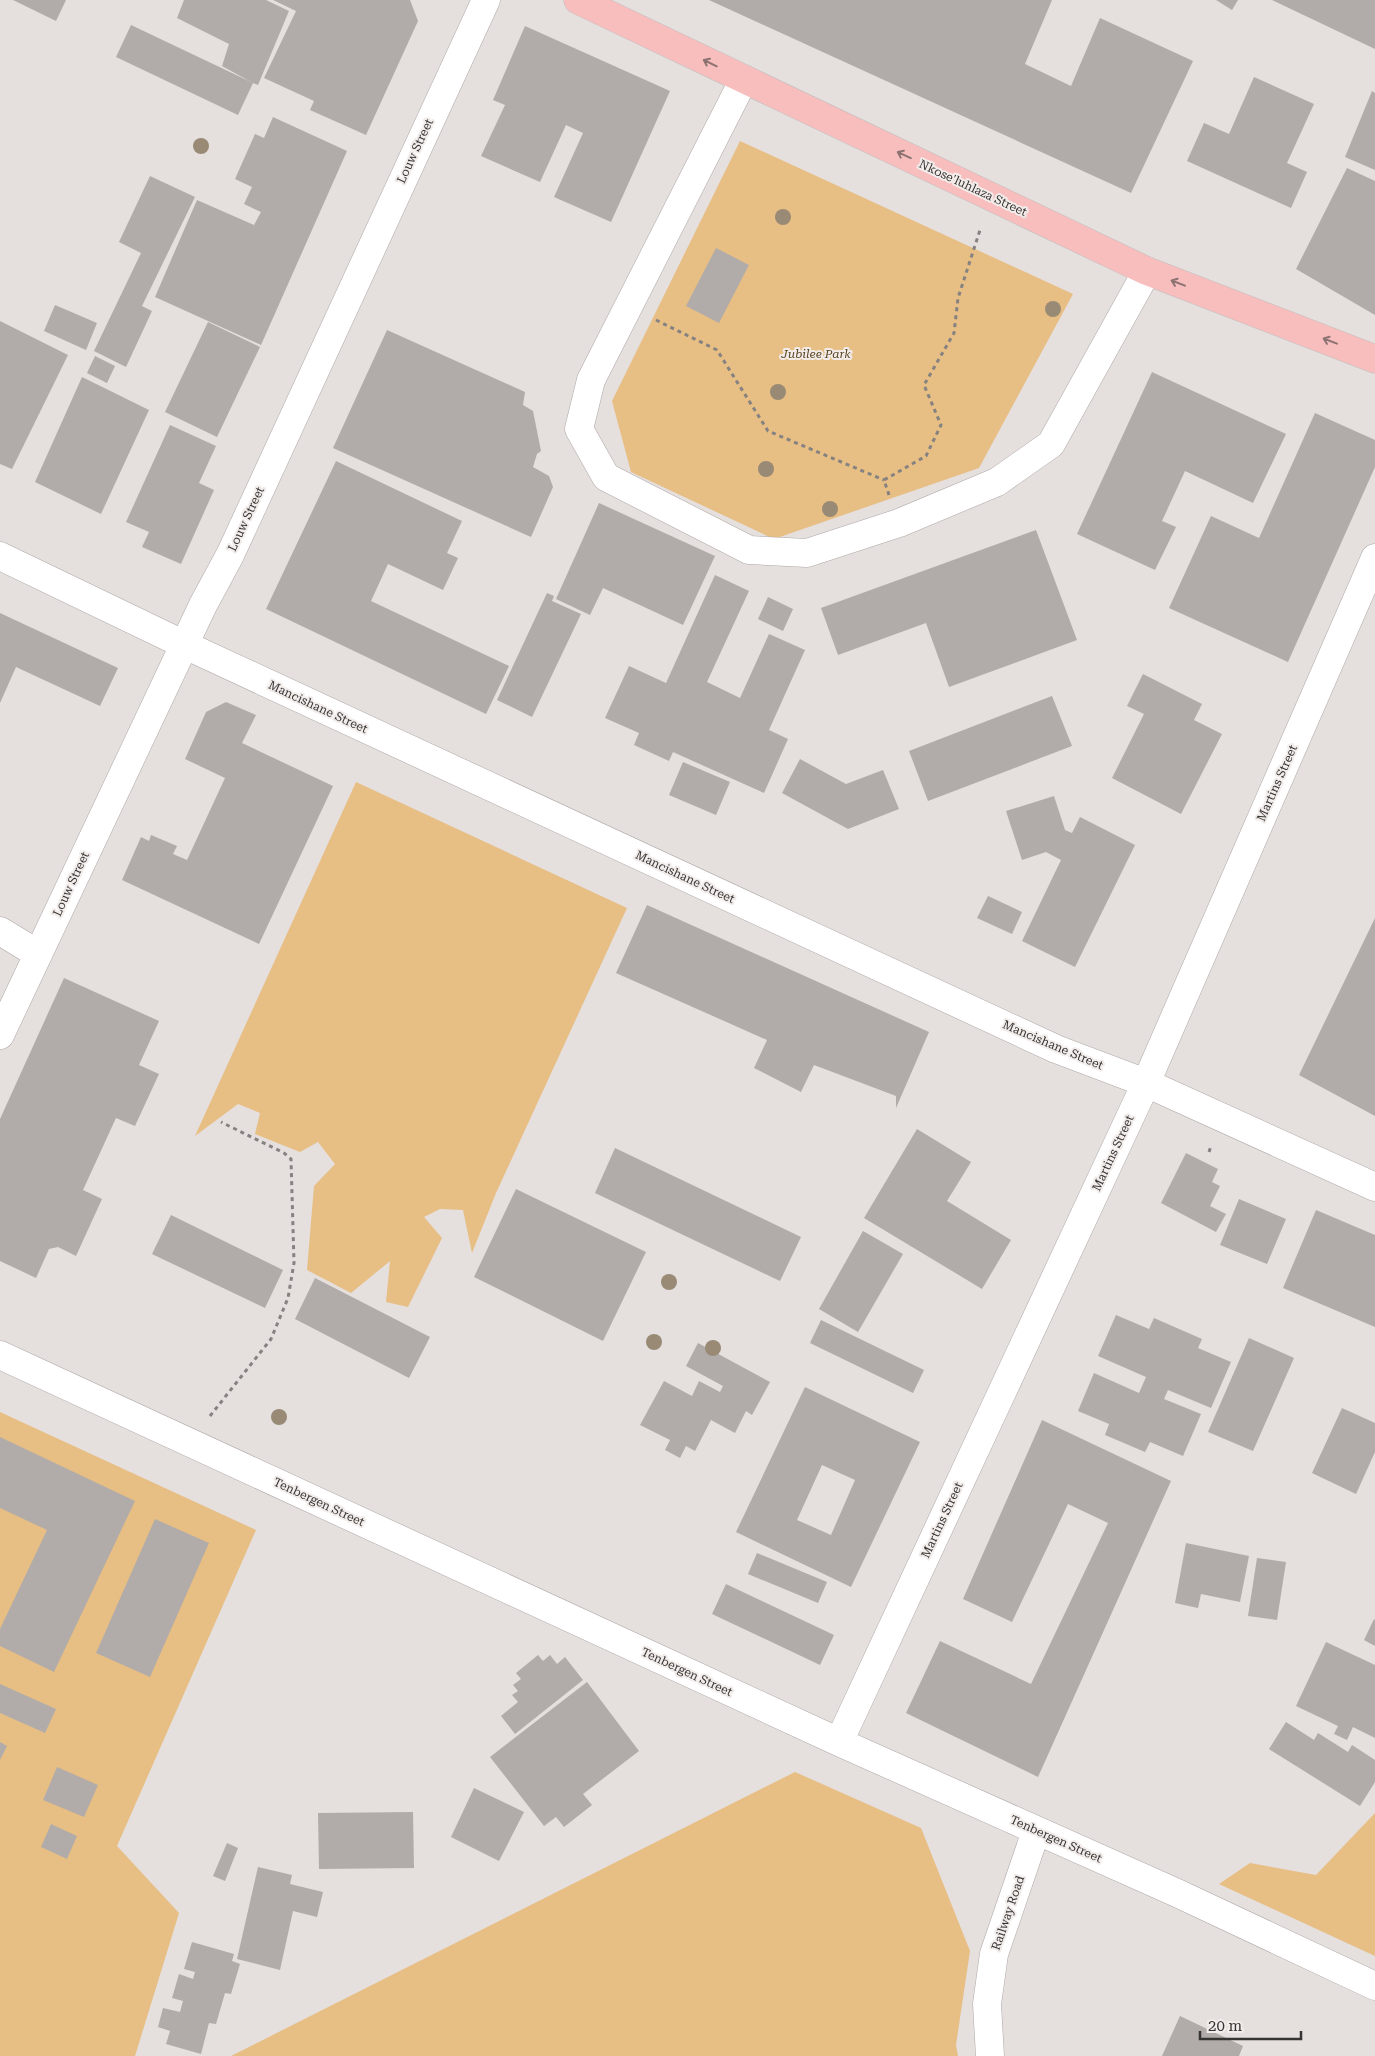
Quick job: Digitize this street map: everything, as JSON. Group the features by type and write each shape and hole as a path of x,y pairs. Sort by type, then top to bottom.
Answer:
{"main road":[{"name":"Nkose'luhlaza Street","path":"578,0 1146,271 1375,359"}],"street":[{"name":"Louw Street","path":"0,1034 185,645 230,555 486,0"},
{"path":"744,79 591,380 580,429 606,477 750,550 807,554 899,523 997,482 1051,444 1146,271"},
{"name":"Mancishane Street","path":"0,556 185,645 1056,1048 1146,1083 1375,1187"},
{"name":"Martins Street","path":"839,1742 1146,1083 1375,558"},
{"path":"0,932 38,954"},
{"name":"Tenbergen Street","path":"0,1355 839,1742 1177,1894 1375,1986"},
{"name":"Railway Road","path":"990,2056 988,2004 994,1954 1036,1831"}],"path":[{"path":"884,480 926,456 942,425 924,385 954,333 958,298 991,196"},
{"path":"629,306 717,350 768,431 884,480 899,523"},
{"path":"189,1442 271,1339 288,1298 294,1263 291,1159 284,1153 221,1122"}],"green space":[{"name":"Jubilee Park","path":"740,141 1073,294 979,468 774,539 631,472 612,401"},
{"path":"356,782 627,908 496,1193 472,1253 463,1210 440,1209 424,1217 442,1238 408,1307 386,1302 390,1261 351,1293 307,1270 314,1186 335,1164 318,1142 300,1152 255,1134 260,1113 238,1104 195,1136"},
{"path":"0,1412 256,1530 117,1846 179,1913 135,2056 0,2056"},
{"path":"795,1772 921,1828 970,1951 956,2045 958,2056 231,2056"},
{"path":"1375,1813 1375,1956 1219,1884 1250,1863 1316,1875"}],"building":[{"path":"13,0 66,0 56,21"},
{"path":"184,0 266,0 289,11 258,85 253,83 238,115 116,57 131,25 251,82 222,66 229,44 177,18"},
{"path":"273,0 410,0 418,21 366,135 310,110 314,101 264,78 296,11"},
{"path":"709,0 1052,0 1025,64 1071,86 1100,18 1193,61 1131,193"},
{"path":"1216,0 1238,0 1232,10"},
{"path":"1272,0 1375,0 1375,49"},
{"path":"525,26 670,91 611,222 554,197 583,133 566,125 540,182 481,156 505,105 493,100"},
{"path":"1254,77 1314,104 1287,163 1307,172 1291,208 1187,161 1204,123 1229,134"},
{"path":"1372,91 1375,93 1375,170 1345,157"},
{"path":"273,117 347,151 261,345 155,297 197,200 254,225 261,212 244,204 252,187 235,179 255,134 264,138"},
{"path":"1347,168 1375,181 1375,315 1296,269"},
{"path":"150,176 195,197 142,306 152,311 126,367 94,351 141,253 119,242"},
{"path":"716,248 749,265 719,323 686,306"},
{"path":"55,305 97,323 86,350 44,331"},
{"path":"0,321 68,355 12,469 0,464"},
{"path":"208,322 260,347 217,437 165,412"},
{"path":"387,330 525,392 523,405 533,411 541,451 537,454 533,467 549,476 553,487 531,537 333,448"},
{"path":"95,356 115,366 107,383 87,373"},
{"path":"1152,372 1286,434 1253,503 1185,471 1162,521 1176,527 1155,570 1077,534"},
{"path":"82,377 149,410 101,514 35,482"},
{"path":"1315,413 1375,440 1375,467 1288,662 1169,608 1211,516 1259,538"},
{"path":"170,425 216,446 199,483 214,490 181,564 142,547 149,532 126,522"},
{"path":"336,461 462,521 447,553 458,558 443,590 388,564 371,601 509,666 486,714 266,609"},
{"path":"599,503 715,556 683,625 603,588 590,615 556,599"},
{"path":"1036,530 1077,640 949,687 926,623 838,655 821,608"},
{"path":"715,575 749,591 707,682 740,698 769,634 805,650 769,730 788,739 764,793 673,752 669,761 634,745 639,733 605,718 629,666 666,683"},
{"path":"547,593 554,596 552,601 581,614 532,717 497,700"},
{"path":"768,597 793,609 783,631 758,619"},
{"path":"0,613 118,668 100,706 16,667 0,703"},
{"path":"1143,674 1202,704 1194,720 1222,734 1181,814 1112,778 1144,714 1127,706"},
{"path":"1052,696 1072,746 928,801 909,751"},
{"path":"226,702 256,715 242,743 333,786 259,944 122,880 141,837 149,841 151,835 177,846 173,854 187,860 225,778 185,759 206,712"},
{"path":"800,759 846,784 883,770 899,809 848,829 782,793"},
{"path":"683,762 730,782 716,815 669,795"},
{"path":"1054,796 1065,830 1072,833 1080,817 1135,845 1075,967 1022,941 1061,860 1046,852 1022,860 1006,811"},
{"path":"988,896 1022,912 1012,934 977,918"},
{"path":"647,905 929,1032 896,1108 896,1096 814,1065 801,1092 754,1068 767,1040 616,973"},
{"path":"1375,918 1375,1116 1299,1075"},
{"path":"64,978 159,1021 139,1065 159,1074 135,1126 116,1118 83,1190 102,1199 76,1256 58,1247 49,1249 36,1278 0,1261 0,1119"},
{"path":"917,1129 971,1162 947,1201 1011,1240 982,1289 864,1218"},
{"path":"615,1148 801,1237 780,1281 595,1193"},
{"path":"1186,1153 1218,1169 1212,1182 1220,1186 1210,1206 1226,1214 1216,1232 1161,1203"},
{"path":"516,1189 646,1252 603,1341 474,1277"},
{"path":"1239,1199 1286,1219 1267,1264 1220,1245"},
{"path":"1316,1210 1375,1235 1375,1327 1283,1288"},
{"path":"171,1215 283,1270 265,1308 152,1254"},
{"path":"863,1231 903,1254 858,1332 819,1309"},
{"path":"315,1278 430,1337 409,1378 295,1319"},
{"path":"1116,1315 1149,1329 1154,1318 1202,1339 1198,1348 1231,1362 1211,1408 1168,1390 1164,1399 1201,1414 1183,1456 1150,1442 1145,1452 1105,1435 1109,1424 1078,1411 1094,1373 1139,1393 1146,1377 1098,1356"},
{"path":"821,1320 924,1370 913,1393 810,1343"},
{"path":"1249,1338 1294,1358 1253,1451 1208,1432"},
{"path":"698,1343 770,1382 752,1415 746,1411 735,1433 711,1420 695,1451 686,1446 680,1458 665,1450 670,1440 640,1425 664,1381 692,1396 699,1381 720,1392 723,1386 686,1366"},
{"path":"805,1387 920,1442 851,1587 736,1532","holes":["822,1465 855,1480 831,1535 797,1520"]},
{"path":"1342,1408 1375,1423 1375,1452 1356,1494 1312,1473"},
{"path":"1042,1420 1171,1481 1038,1777 906,1713 940,1641 1031,1684 1108,1523 1068,1504 1012,1622 963,1599"},
{"path":"0,1437 135,1501 54,1672 0,1646 0,1629 47,1530 0,1508"},
{"path":"155,1519 209,1543 150,1677 96,1653"},
{"path":"1186,1543 1249,1556 1240,1602 1201,1594 1198,1608 1175,1603"},
{"path":"757,1553 827,1582 818,1603 748,1574"},
{"path":"1257,1558 1286,1562 1277,1620 1248,1616"},
{"path":"726,1584 834,1635 820,1665 712,1614"},
{"path":"1375,1620 1375,1646 1364,1640"},
{"path":"1326,1642 1375,1665 1375,1738 1353,1727 1347,1740 1334,1734 1338,1726 1296,1706"},
{"path":"538,1655 543,1661 550,1655 557,1664 565,1657 583,1680 515,1734 501,1716 518,1702 512,1695 518,1691 513,1685 521,1679 516,1673"},
{"path":"587,1682 639,1751 583,1794 592,1805 564,1827 556,1817 544,1826 490,1757"},
{"path":"0,1684 56,1709 45,1733 0,1713"},
{"path":"1286,1722 1314,1740 1318,1733 1348,1752 1352,1745 1375,1760 1375,1782 1360,1806 1269,1749"},
{"path":"0,1742 7,1746 0,1760"},
{"path":"57,1767 98,1785 84,1817 43,1800"},
{"path":"474,1788 524,1812 499,1861 451,1837"},
{"path":"413,1812 414,1868 319,1869 318,1813"},
{"path":"51,1824 77,1836 67,1859 41,1847"},
{"path":"227,1843 238,1848 225,1881 213,1876"},
{"path":"258,1867 292,1875 290,1884 323,1892 317,1917 293,1911 280,1970 237,1959"},
{"path":"192,1942 234,1954 232,1961 240,1964 231,1994 225,1993 216,2024 209,2023 201,2054 166,2044 170,2031 158,2027 163,2008 180,2012 183,2001 172,1998 179,1974 193,1979 195,1972 184,1969"},
{"path":"1180,2016 1243,2046 1239,2056 1162,2056"}]}
